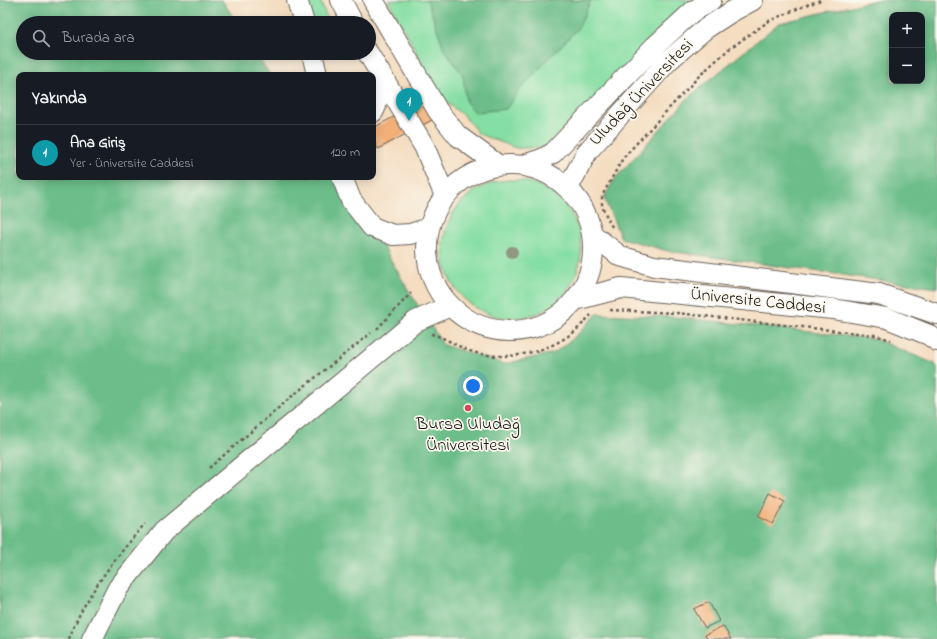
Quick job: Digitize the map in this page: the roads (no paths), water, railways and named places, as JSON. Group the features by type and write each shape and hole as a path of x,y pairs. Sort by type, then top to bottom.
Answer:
{"street":[{"path":"297,0 302,16"},
{"path":"341,0 346,16"},
{"path":"341,0 349,16"},
{"path":"373,0 438,111 458,136 498,166"},
{"name":"Uludağ Üniversitesi","path":"524,165 542,159 553,153 655,46 692,12 711,0"},
{"name":"Uludağ Üniversitesi","path":"568,188 587,152 668,61 705,29 730,12 753,0"},
{"path":"314,60 316,72"},
{"path":"362,60 367,72"},
{"path":"372,60 424,146 445,196"},
{"path":"524,165 545,172 568,188 584,210 593,235 593,258 587,281 575,300 554,319 528,330 500,331 473,323 450,306 434,283 427,256 429,228 435,211 445,196 460,181 478,171 498,166 524,165"},
{"path":"343,180 351,200 372,227 393,235 410,234 429,228"},
{"name":"Üniversite Caddesi","path":"593,235 620,256 654,266 879,294 937,314"},
{"name":"Üniversite Caddesi","path":"575,300 621,288 833,309 887,318 929,335 937,341"},
{"path":"92,639 118,588 164,531 416,321 450,306"}],"place":[{"name":"Ana Giriş","path":"409,121"},
{"name":"Bursa Uludağ Üniversitesi","path":"468,408"}]}
